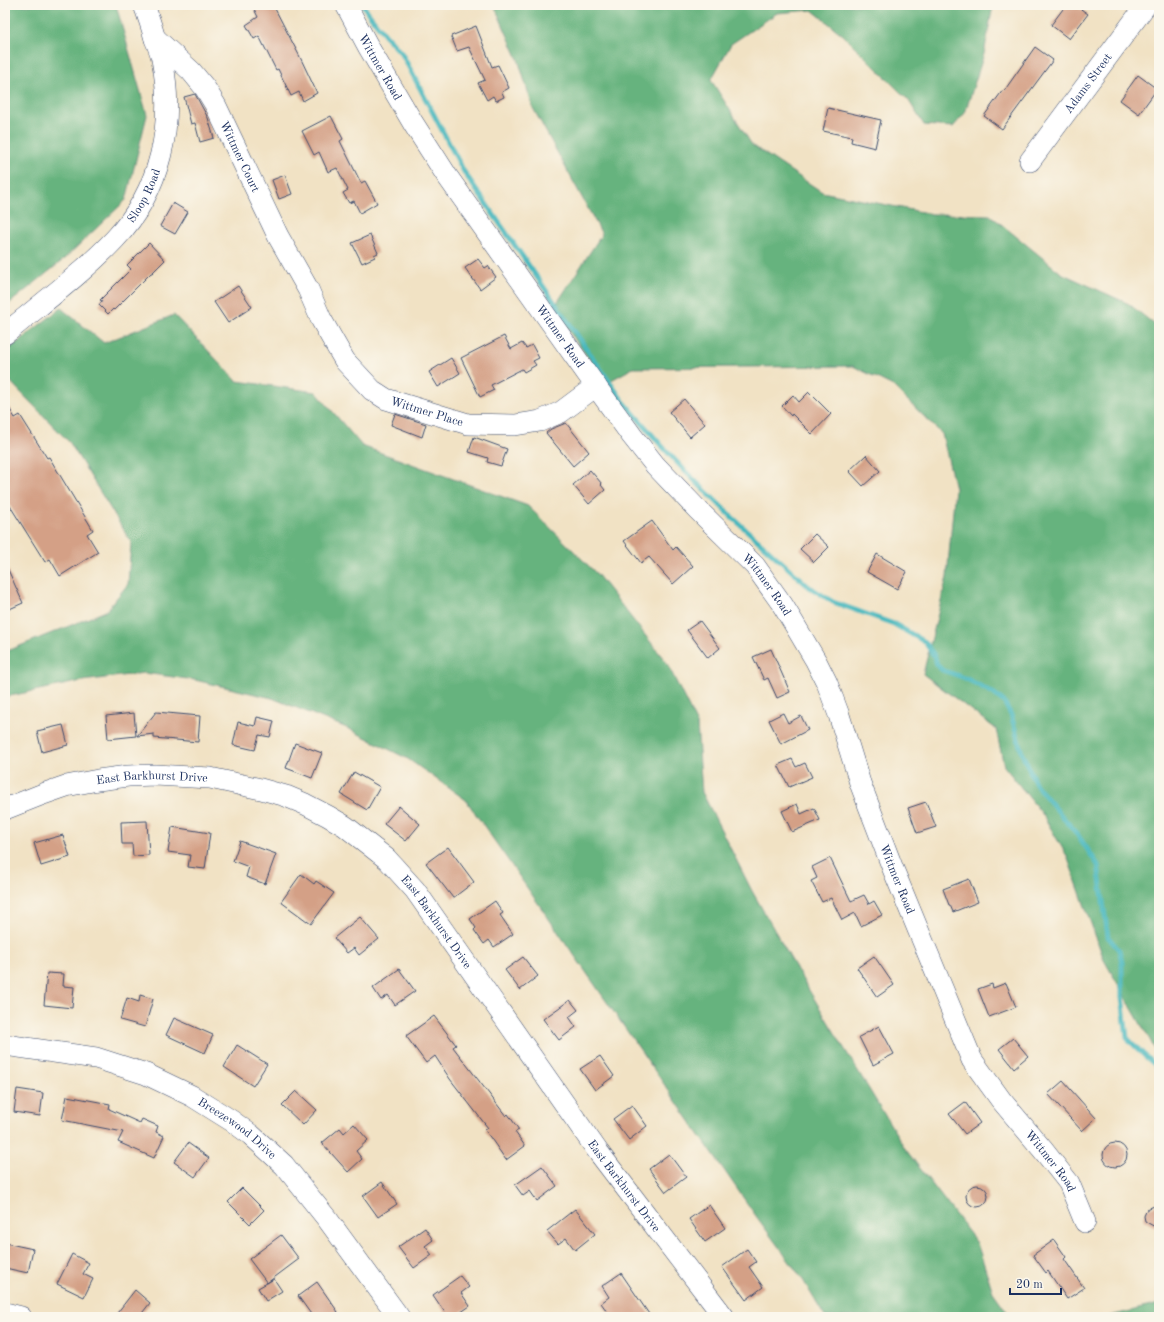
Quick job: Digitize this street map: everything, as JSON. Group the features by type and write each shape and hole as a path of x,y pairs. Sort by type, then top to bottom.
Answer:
{"street":[{"name":"Sloop Road","path":"5,334 102,253 124,229 148,193 162,154 167,115 167,95 162,58 144,5"},
{"name":"Wittmer Road","path":"346,5 369,48 413,123 447,176 632,436 655,465 755,566 782,604 827,683 863,790 893,869 972,1060 1001,1100 1069,1183 1085,1222"},
{"name":"Adams Street","path":"1030,161 1146,5"},
{"name":"Wittmer Court","path":"155,38 191,71 205,88 216,106 278,236 308,289"},
{"name":"Wittmer Place","path":"308,289 321,319 346,361 372,390 386,399 398,404 428,411 448,419 468,424 515,425 540,421 560,412 596,386"},
{"name":"East Barkhurst Drive","path":"5,809 66,786 128,776 155,775 210,778 261,789 305,804 345,826 387,859 415,890 599,1153 724,1317"},
{"name":"Breezewood Drive","path":"5,1045 96,1058 140,1072 192,1096 232,1121 252,1135 288,1170 328,1220 399,1317"},
{"path":"5,1313 20,1317"}],"green space":[{"path":"5,5 116,5 147,115 126,200 63,260 5,307"},
{"path":"494,5 995,5 992,11 984,54 965,113 953,127 924,125 909,101 843,35 812,10 777,13 731,44 711,80 752,145 822,192 932,214 990,215 1061,273 1129,304 1159,328 1159,1058 1104,960 1067,856 1043,815 1004,766 996,729 923,674 947,577 955,488 942,434 893,386 853,366 633,368 606,383 553,309 602,234 533,108 518,59"},
{"path":"61,308 104,343 174,315 237,381 316,392 362,446 528,506 597,574 667,663 697,724 702,792 752,891 804,982 906,1150 977,1243 993,1292 1011,1317 825,1317 803,1280 756,1216 466,800 408,759 347,728 272,698 195,680 144,673 82,681 5,697 5,652 106,611 128,584 131,542 70,443 5,376 5,352"},
{"path":"1159,1304 1159,1317 1106,1317"}],"building":[{"path":"252,5 273,5 317,93 303,101 299,92 291,96 278,69 276,70 259,36 254,39 246,25 258,17"},
{"path":"1066,5 1075,5 1088,14 1069,39 1051,25"},
{"path":"476,26 492,67 498,65 509,88 502,92 504,97 496,101 493,96 487,100 478,83 485,80 469,47 457,51 451,36"},
{"path":"1035,47 1053,60 1002,129 984,116 1003,90 1004,91"},
{"path":"1138,75 1157,89 1139,114 1120,100"},
{"path":"195,94 208,118 214,138 200,142 195,123 191,124 184,97"},
{"path":"828,108 881,120 875,148 851,142 852,137 823,131"},
{"path":"331,116 343,139 340,141 361,183 365,181 377,203 360,213 354,201 349,203 343,193 348,190 337,168 328,172 319,152 314,155 302,131"},
{"path":"285,175 292,194 279,199 272,180"},
{"path":"173,203 188,212 175,234 160,226"},
{"path":"370,235 378,253 374,255 375,257 362,263 352,243"},
{"path":"149,243 165,260 114,310 113,309 108,314 99,305 102,301 100,300 131,269 127,265"},
{"path":"478,259 485,268 488,266 496,277 480,289 465,268"},
{"path":"238,286 252,307 228,323 214,302"},
{"path":"504,336 511,349 522,343 526,348 532,345 539,358 533,361 536,365 524,372 522,369 491,385 494,390 480,397 461,358"},
{"path":"451,358 460,373 438,387 429,372"},
{"path":"809,392 831,414 812,434 782,406 793,395 799,402"},
{"path":"684,399 705,424 690,437 669,412"},
{"path":"5,401 15,418 20,415 47,458 49,457 93,530 87,534 98,552 60,576 50,559 45,562 5,498"},
{"path":"395,414 426,424 422,437 391,425"},
{"path":"566,423 589,452 573,466 546,433 551,429"},
{"path":"474,437 507,449 501,466 487,462 488,458 469,452"},
{"path":"866,455 880,471 863,486 849,471"},
{"path":"590,470 605,490 589,504 573,485"},
{"path":"652,521 673,550 676,547 693,566 673,584 649,557 641,563 624,541"},
{"path":"815,534 829,547 814,562 800,549"},
{"path":"877,554 907,572 897,589 867,572"},
{"path":"5,563 23,603 5,611"},
{"path":"700,621 720,648 708,658 687,630"},
{"path":"771,649 790,692 777,698 768,678 764,680 753,657"},
{"path":"156,712 200,716 198,742 154,738 154,734 137,736"},
{"path":"134,713 136,736 108,739 106,716"},
{"path":"783,713 788,723 801,716 808,730 781,744 769,720"},
{"path":"257,717 274,721 270,737 259,735 255,750 233,745 238,722 255,726"},
{"path":"63,725 68,745 42,752 37,731"},
{"path":"295,743 322,753 312,778 286,768"},
{"path":"792,759 796,767 805,763 812,777 789,787 778,765"},
{"path":"354,772 380,787 367,810 341,794"},
{"path":"926,802 936,827 917,833 908,808"},
{"path":"797,804 801,814 814,808 820,820 792,832 782,811"},
{"path":"399,806 420,824 406,841 384,824"},
{"path":"147,821 149,855 133,856 132,844 122,844 121,822"},
{"path":"172,827 210,833 205,869 188,867 190,855 168,852"},
{"path":"63,835 70,857 41,866 34,843"},
{"path":"240,841 276,854 265,884 246,877 249,867 233,861"},
{"path":"448,847 474,882 453,898 426,863"},
{"path":"830,858 851,901 864,895 869,904 874,901 882,915 861,926 855,913 842,920 831,898 822,902 811,881 817,878 812,867"},
{"path":"301,874 314,884 316,881 334,893 311,924 281,902"},
{"path":"969,879 978,902 953,912 943,889"},
{"path":"495,901 503,913 500,915 513,934 494,947 489,940 484,944 474,930 476,928 470,919"},
{"path":"360,917 379,939 359,955 354,948 347,953 334,938"},
{"path":"874,956 894,985 877,997 857,968"},
{"path":"523,957 538,976 520,990 505,970"},
{"path":"399,969 415,991 395,1005 388,995 381,1000 373,988"},
{"path":"47,973 64,974 63,986 74,987 72,1008 44,1005"},
{"path":"1006,983 1016,1007 989,1017 978,989 992,984 993,988"},
{"path":"140,995 153,999 145,1027 120,1020 127,998 139,1002"},
{"path":"570,1000 578,1010 569,1017 576,1027 559,1040 543,1019"},
{"path":"434,1016 456,1045 453,1047 506,1116 508,1114 519,1130 515,1132 525,1146 506,1160 485,1130 488,1128 450,1079 435,1056 426,1063 406,1036"},
{"path":"174,1018 213,1035 205,1053 166,1035"},
{"path":"879,1026 894,1054 873,1065 859,1037"},
{"path":"1013,1038 1028,1056 1014,1068 999,1049"},
{"path":"237,1045 267,1064 253,1086 224,1067"},
{"path":"600,1056 614,1076 595,1090 580,1069"},
{"path":"1063,1081 1096,1118 1082,1131 1048,1094"},
{"path":"17,1089 43,1093 40,1116 14,1112"},
{"path":"296,1091 317,1110 303,1125 282,1105"},
{"path":"67,1096 110,1104 109,1109 140,1123 142,1119 158,1126 156,1132 164,1136 154,1158 118,1142 123,1132 62,1120"},
{"path":"965,1102 980,1123 965,1134 949,1114"},
{"path":"632,1105 647,1126 629,1140 613,1119"},
{"path":"354,1124 368,1140 356,1151 362,1159 348,1172 322,1143 340,1128 344,1133"},
{"path":"188,1143 209,1158 195,1177 174,1162"},
{"path":"1115,1143 1123,1147 1127,1155 1123,1163 1115,1167 1107,1163 1103,1155 1107,1147"},
{"path":"669,1154 686,1177 666,1192 649,1169"},
{"path":"542,1166 557,1186 537,1201 530,1191 523,1196 515,1185"},
{"path":"382,1182 397,1204 378,1217 363,1196"},
{"path":"977,1185 985,1188 988,1196 985,1204 977,1207 969,1204 966,1196 969,1188"},
{"path":"242,1188 264,1210 250,1224 228,1202"},
{"path":"1159,1204 1159,1229 1145,1221 1144,1216 1147,1209"},
{"path":"709,1205 725,1228 705,1242 689,1219"},
{"path":"575,1209 595,1234 575,1250 566,1238 558,1244 547,1231"},
{"path":"425,1228 433,1240 425,1246 432,1255 414,1268 398,1247"},
{"path":"281,1235 299,1259 267,1283 249,1259"},
{"path":"1054,1240 1066,1257 1064,1259 1084,1288 1067,1299 1048,1271 1046,1273 1033,1255"},
{"path":"5,1243 33,1249 28,1273 5,1268"},
{"path":"747,1249 756,1262 749,1267 763,1287 746,1300 722,1267"},
{"path":"72,1254 89,1263 83,1274 93,1279 84,1297 57,1284"},
{"path":"621,1273 651,1317 611,1317 601,1303 609,1297 602,1286"},
{"path":"460,1276 469,1287 461,1293 470,1306 454,1317 448,1317 433,1295"},
{"path":"274,1279 282,1291 266,1301 258,1288"},
{"path":"317,1282 338,1312 331,1317 313,1317 298,1296"},
{"path":"135,1290 150,1303 139,1317 114,1317"}],"waterway":[{"path":"363,5 386,36 402,54 464,172 622,400 660,444 732,517 808,586 833,602 894,624 925,642 935,657 937,665 942,670 965,678 993,693 1004,702 1011,715 1022,753 1036,785 1077,834 1098,865 1108,937 1119,950 1122,962 1122,997 1127,1038 1159,1068"}]}
